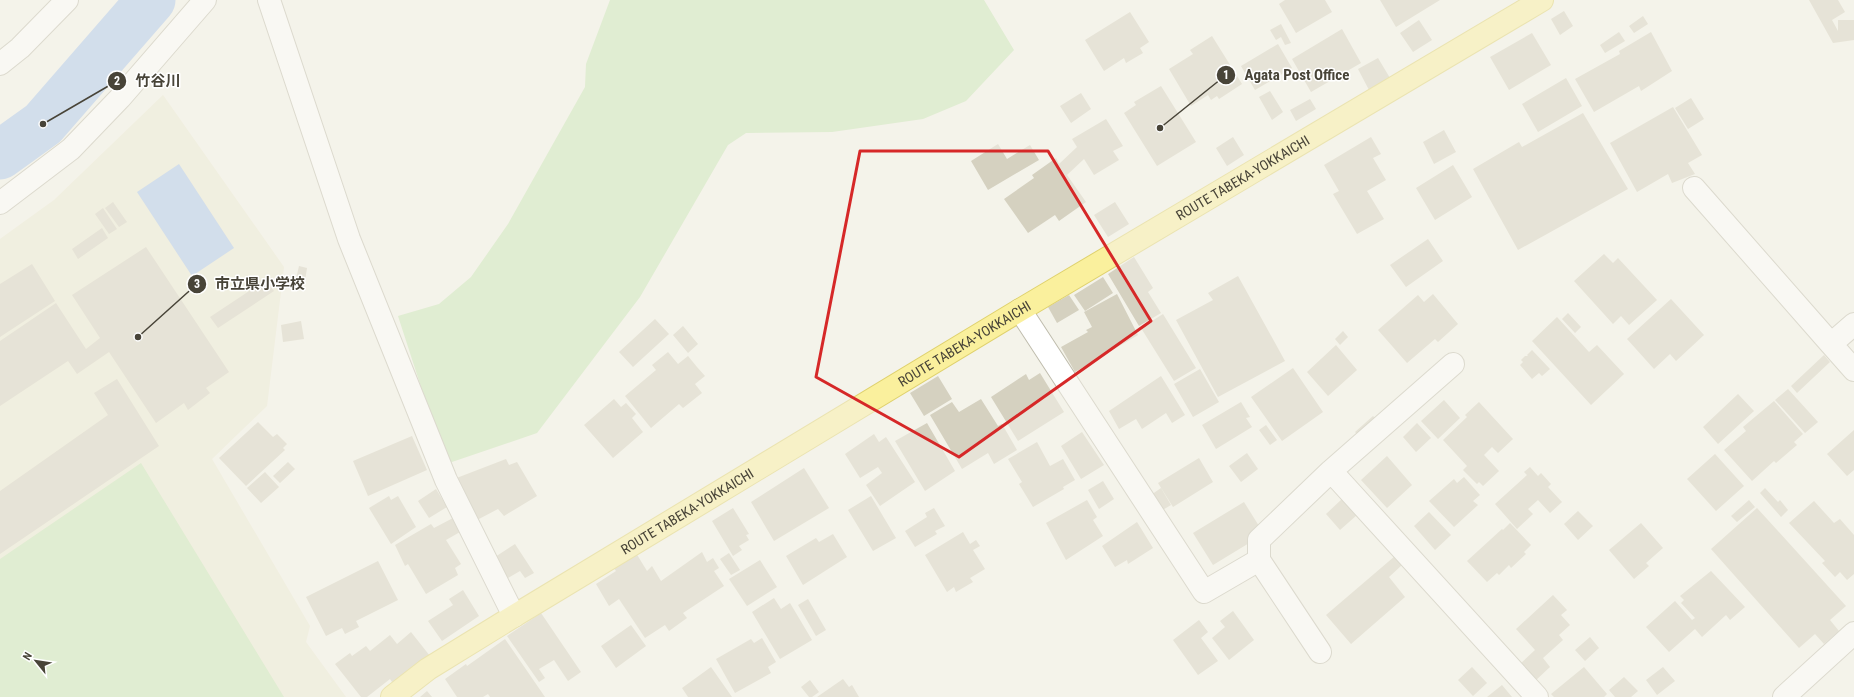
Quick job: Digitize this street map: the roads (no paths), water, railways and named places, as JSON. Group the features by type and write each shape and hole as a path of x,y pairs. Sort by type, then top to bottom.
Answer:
{"main road":[{"name":"ROUTE TABEKA-YOKKAICHI","path":"392,697 428,669 514,616 1020,310 1542,0"}],"street":[{"path":"0,64 20,48 67,0"},
{"path":"0,203 72,149 120,98 206,0"},
{"path":"269,0 352,246 446,480 514,616"},
{"path":"1694,188 1854,370"},
{"path":"1020,310 1204,592 1259,560"},
{"path":"1831,344 1854,324"},
{"path":"1320,652 1259,560 1259,540 1331,471 1453,364"},
{"path":"1331,471 1537,697"},
{"path":"1784,697 1854,633"}],"water":[{"path":"179,164 234,248 192,276 137,192"}],"waterway":[{"path":"0,155 43,124 151,0"}],"place":[{"name":"竹谷川","path":"43,124"},
{"name":"Agata Post Office","path":"1160,128"},
{"name":"市立県小学校","path":"138,337"}]}
